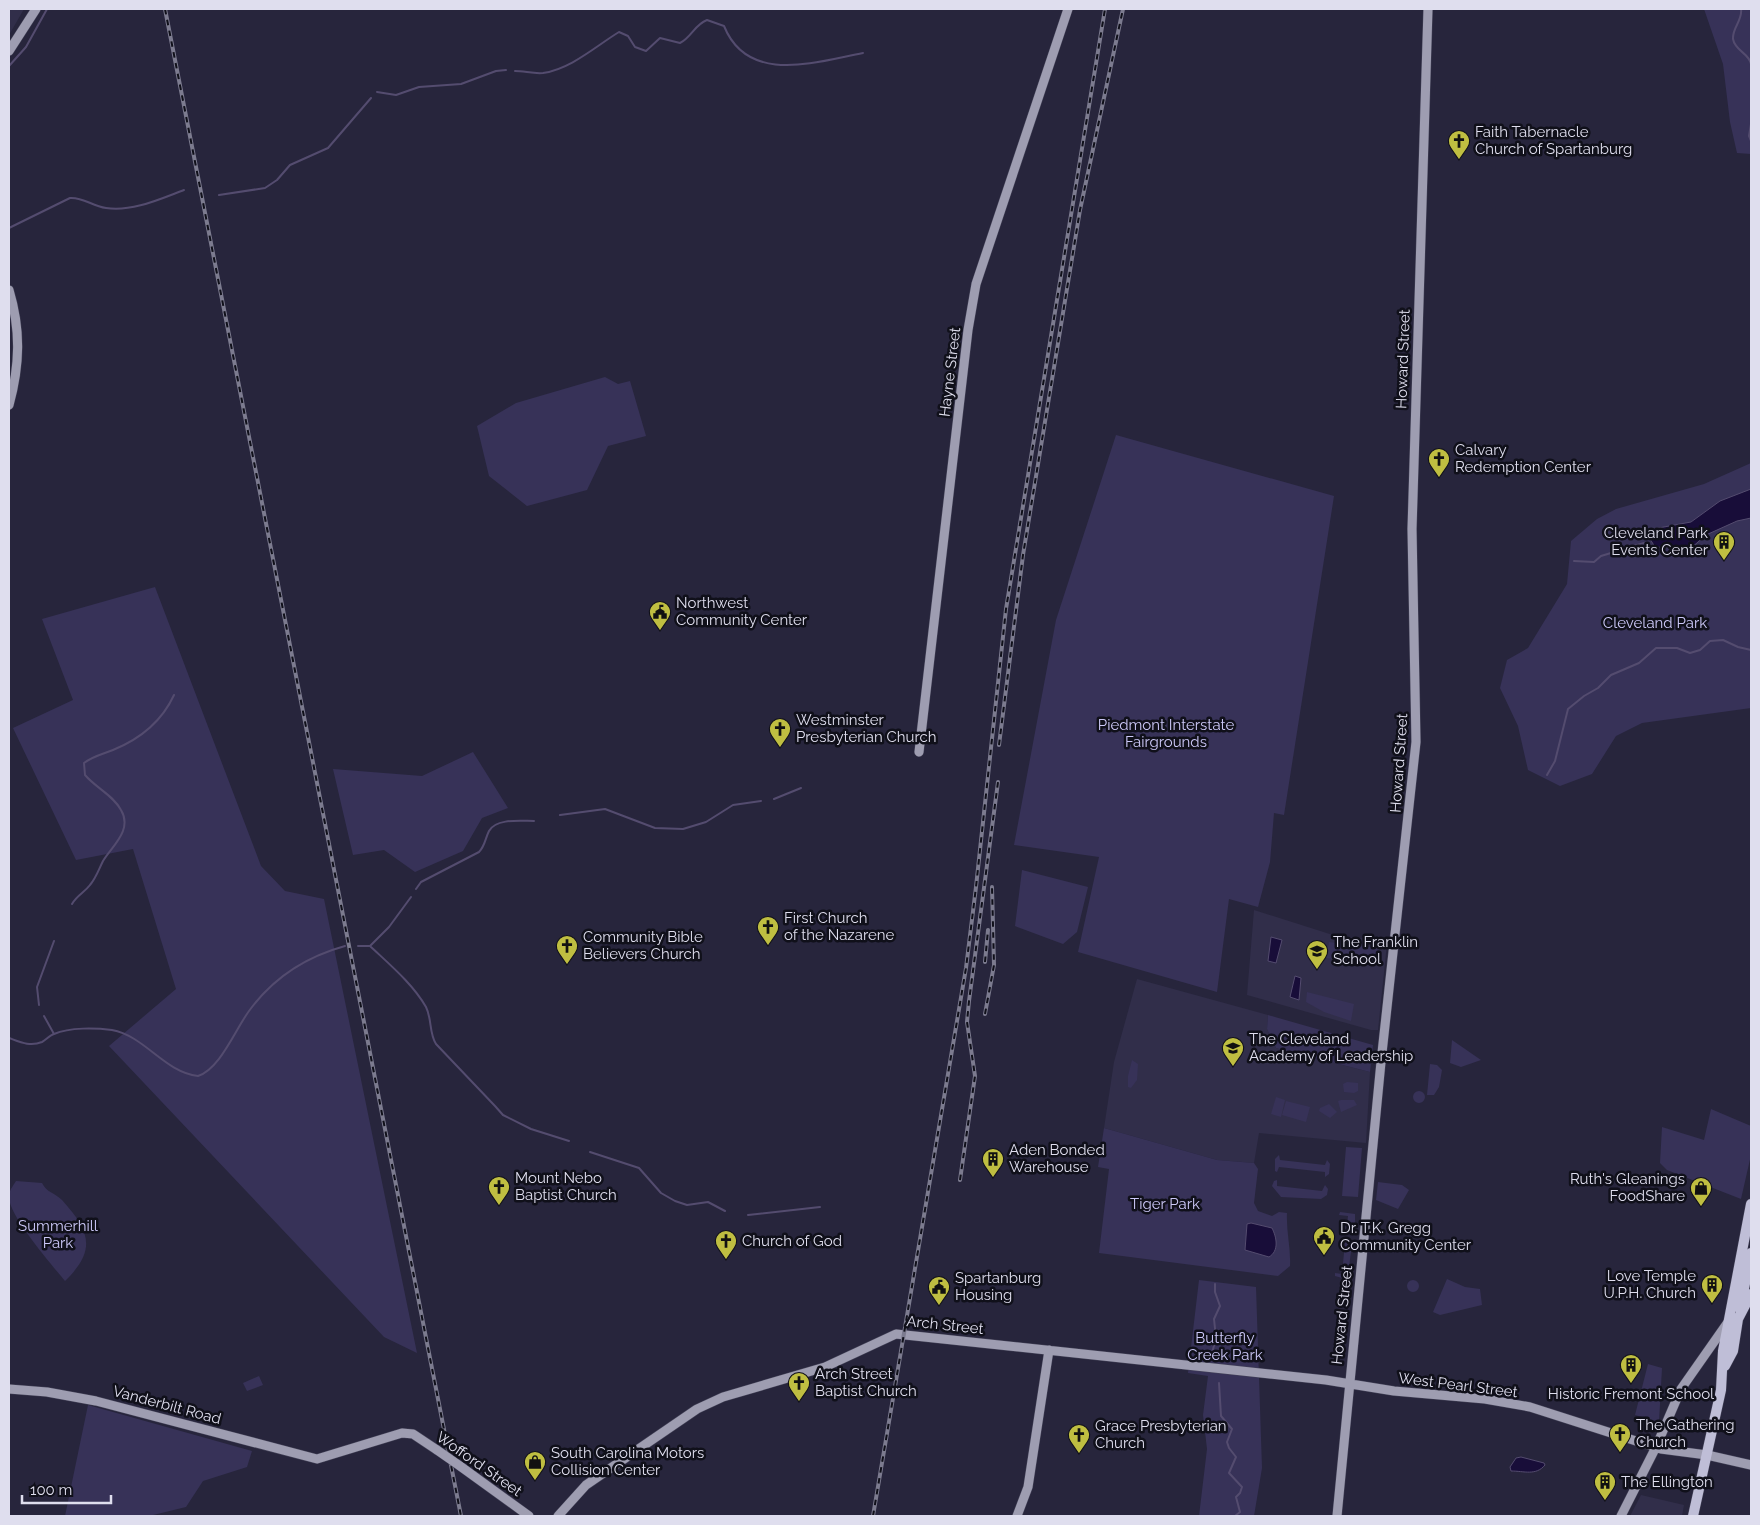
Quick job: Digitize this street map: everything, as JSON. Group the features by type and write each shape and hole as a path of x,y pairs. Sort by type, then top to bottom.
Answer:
{"main road":[{"path":"1694,1516 1724,1370 1733,1351 1734,1319 1751,1204"},
{"path":"1734,1319 1751,1253"},
{"path":"1734,1319 1751,1294"}],"street":[{"path":"9,51 36,9"},
{"name":"Hayne Street","path":"919,752 973,299 982,262 1049,70 1068,9"},
{"name":"Howard Street","path":"1337,1516 1416,742 1412,529 1428,9"},
{"path":"9,290 17,326 19,353 9,405"},
{"path":"1621,1516 1688,1378 1734,1319"},
{"name":"Arch Street","path":"558,1516 586,1485 697,1409 723,1397 825,1367 889,1337 905,1334 1349,1384"},
{"path":"1017,1516 1029,1482 1049,1350"},
{"name":"West Pearl Street","path":"1349,1384 1394,1391 1485,1399 1530,1407 1656,1447 1707,1455 1751,1466"},
{"name":"Vanderbilt Road","path":"9,1390 47,1392 100,1402 317,1459 396,1434 413,1434"},
{"name":"Wofford Street","path":"413,1434 529,1516"}],"shaded area":[{"path":"9,9 24,9 9,35"},
{"path":"1751,489 1751,518 1737,521 1706,535 1690,549 1655,547 1650,539 1650,532 1653,529 1691,522 1720,501"},
{"name":"The Franklin School","path":"1254,910 1336,936 1383,940 1387,944 1378,1030 1371,1030 1247,995"},
{"path":"1271,937 1282,940 1276,963 1268,961"},
{"path":"1295,976 1301,978 1299,1000 1290,997"},
{"name":"The Cleveland Academy of Leadership","path":"1137,979 1268,1015 1267,1029 1276,1048 1370,1072 1366,1143 1259,1133 1254,1163 1217,1160 1104,1128 1114,1062"},
{"path":"1251,1223 1272,1228 1276,1248 1269,1257 1245,1250 1247,1224"},
{"path":"1521,1457 1544,1463 1545,1465 1534,1472 1511,1471 1510,1467 1516,1458"},
{"path":"1641,1495 1684,1505 1682,1516 1630,1516"}],"green space":[{"path":"1704,9 1751,9 1751,154 1737,153 1730,122 1723,64"},
{"path":"605,377 618,384 630,381 646,436 608,446 587,490 527,506 489,476 477,426 516,403"},
{"name":"Piedmont Interstate Fairgrounds","path":"1116,435 1334,496 1284,815 1274,813 1270,862 1258,907 1229,899 1217,992 1078,952 1099,857 1014,845 1056,620"},
{"name":"Cleveland Park","path":"1751,463 1751,708 1642,723 1616,736 1592,774 1560,786 1528,770 1518,726 1500,688 1507,660 1528,648 1567,584 1571,541 1597,519 1616,509 1704,484"},
{"path":"155,587 261,866 285,891 324,899 417,1353 384,1337 109,1046 176,989 133,849 76,860 13,728 73,700 42,619"},
{"path":"473,752 508,808 482,818 463,851 415,872 384,850 353,855 333,769 422,776"},
{"path":"1022,870 1088,887 1077,932 1063,944 1015,926"},
{"path":"1329,942 1377,948 1376,964 1326,958"},
{"path":"1307,992 1354,1004 1351,1021 1324,1012 1306,1002"},
{"path":"1268,1015 1373,1045 1370,1072 1276,1048 1267,1029"},
{"path":"1452,1040 1481,1060 1461,1067 1450,1063"},
{"path":"1132,1060 1138,1064 1137,1080 1131,1088 1128,1087 1128,1076"},
{"path":"1430,1064 1437,1065 1442,1070 1439,1087 1434,1095 1427,1095"},
{"path":"1347,1082 1358,1083 1358,1091 1354,1093 1344,1092 1343,1084"},
{"path":"1417,1091 1421,1091 1425,1097 1421,1103 1417,1103 1413,1099 1413,1095"},
{"path":"1276,1097 1285,1100 1281,1117 1271,1114"},
{"path":"1354,1100 1357,1105 1341,1112 1338,1101"},
{"path":"1286,1101 1310,1107 1306,1122 1282,1115"},
{"path":"1329,1104 1337,1112 1330,1118 1319,1111 1320,1108"},
{"path":"1711,1109 1751,1126 1751,1155 1741,1199 1667,1170 1660,1163 1662,1127 1704,1140"},
{"name":"Tiger Park","path":"1104,1128 1217,1160 1254,1163 1258,1169 1254,1203 1258,1211 1272,1216 1279,1212 1287,1213 1290,1266 1278,1276 1099,1253 1109,1169 1098,1167"},
{"path":"1346,1147 1362,1148 1358,1197 1342,1196"},
{"path":"1279,1155 1280,1160 1325,1165 1327,1160 1330,1164 1329,1174 1325,1177 1325,1172 1279,1167 1277,1172 1275,1171 1275,1159"},
{"path":"1277,1180 1277,1186 1322,1191 1325,1185 1328,1189 1327,1195 1321,1199 1281,1197 1272,1186 1274,1181"},
{"name":"Summerhill Park","path":"16,1181 42,1183 46,1189 62,1200 79,1221 84,1231 86,1240 82,1260 65,1281 32,1241 16,1217 11,1206 9,1194"},
{"path":"1378,1182 1402,1185 1409,1190 1398,1209 1376,1200"},
{"path":"1340,1212 1355,1214 1355,1222 1347,1225 1348,1216 1339,1215"},
{"path":"1345,1242 1352,1242 1348,1277 1346,1279 1335,1276 1335,1273 1342,1274"},
{"path":"1447,1279 1465,1287 1480,1289 1482,1305 1440,1315 1433,1312"},
{"name":"Butterfly Creek Park","path":"1199,1280 1256,1287 1262,1468 1254,1516 1199,1516 1207,1449 1203,1415 1208,1376 1188,1373"},
{"path":"1411,1280 1415,1280 1419,1286 1415,1292 1411,1292 1407,1288 1407,1284"},
{"path":"1648,1364 1662,1368 1659,1422 1635,1415"},
{"path":"259,1376 263,1385 247,1391 243,1383"},
{"path":"88,1405 252,1451 247,1467 203,1481 186,1507 149,1516 65,1516"}],"waterway":[{"path":"9,66 26,47 47,9"},
{"path":"1741,9 1733,39 1736,46 1748,57 1751,64"},
{"path":"515,71 540,73 553,71 573,62 619,32 628,36 635,47 646,51 660,38 680,43 707,20 724,26 735,44 749,56 766,63 784,65 804,64 863,53"},
{"path":"377,92 396,95 419,87 461,84 496,71 506,70"},
{"path":"219,195 265,188 277,180 290,165 328,148 371,98"},
{"path":"1751,124 1749,136 1751,141"},
{"path":"9,228 70,198 116,209 146,204 184,190"},
{"path":"1574,561 1594,562 1601,556 1644,543"},
{"path":"1547,775 1555,761 1568,709 1598,688 1611,675 1639,663 1656,648 1677,648 1690,653 1700,650 1710,641 1723,640 1738,647 1751,650"},
{"path":"72,904 88,888 96,876 103,861 120,837 125,824 118,805 85,775 84,763 94,757 123,746 141,735 157,721 174,695"},
{"path":"774,799 801,788"},
{"path":"560,815 605,809 655,828 683,829 706,822 733,805 761,801"},
{"path":"416,889 421,882 479,852 484,845 489,831 497,824 509,821 534,821"},
{"path":"358,946 370,946 389,927 411,897"},
{"path":"39,1005 37,987 54,941"},
{"path":"9,1038 33,1044 68,1030 112,1030 135,1039 175,1068 198,1076 213,1066 227,1048 249,1011 268,988 303,963 316,956 345,946"},
{"path":"370,946 400,975 421,999 428,1012 432,1035 436,1044 503,1115 531,1129 569,1141"},
{"path":"44,1016 54,1034"},
{"path":"590,1152 639,1168 661,1193 675,1201 687,1205 708,1202 725,1211"},
{"path":"748,1215 820,1207"},
{"path":"1211,1357 1216,1338 1214,1319 1220,1306 1215,1292 1215,1284"},
{"path":"1219,1383 1221,1416 1232,1429 1227,1442 1236,1457 1229,1473 1242,1487 1236,1497 1240,1512 1235,1516"}],"railway":[{"path":"165,9 461,1516"},
{"path":"873,1516 966,968 1006,609 1105,9"},
{"path":"999,745 1023,555 1080,210 1123,9"},
{"path":"960,1180 975,1076 967,1022 969,1001 998,782"},
{"path":"985,1014 994,965 992,887"},
{"path":"985,962 988,930"}],"place":[{"name":"Faith Tabernacle Church of Spartanburg","path":"1459,160"},
{"name":"Calvary Redemption Center","path":"1439,478"},
{"name":"Cleveland Park Events Center","path":"1724,561"},
{"name":"Northwest Community Center","path":"660,631"},
{"name":"Westminster Presbyterian Church","path":"780,748"},
{"name":"First Church of the Nazarene","path":"768,946"},
{"name":"Community Bible Believers Church","path":"567,965"},
{"name":"The Franklin School","path":"1317,970"},
{"name":"The Cleveland Academy of Leadership","path":"1233,1067"},
{"name":"Aden Bonded Warehouse","path":"993,1178"},
{"name":"Mount Nebo Baptist Church","path":"499,1206"},
{"name":"Ruth's Gleanings FoodShare","path":"1701,1207"},
{"name":"Dr. T.K. Gregg Community Center","path":"1324,1256"},
{"name":"Church of God","path":"726,1260"},
{"name":"Love Temple U.P.H. Church","path":"1712,1304"},
{"name":"Spartanburg Housing","path":"939,1306"},
{"name":"Historic Fremont School","path":"1631,1384"},
{"name":"Arch Street Baptist Church","path":"799,1402"},
{"name":"The Gathering Church","path":"1620,1453"},
{"name":"Grace Presbyterian Church","path":"1079,1454"},
{"name":"South Carolina Motors Collision Center","path":"535,1481"},
{"name":"The Ellington","path":"1605,1501"}]}
